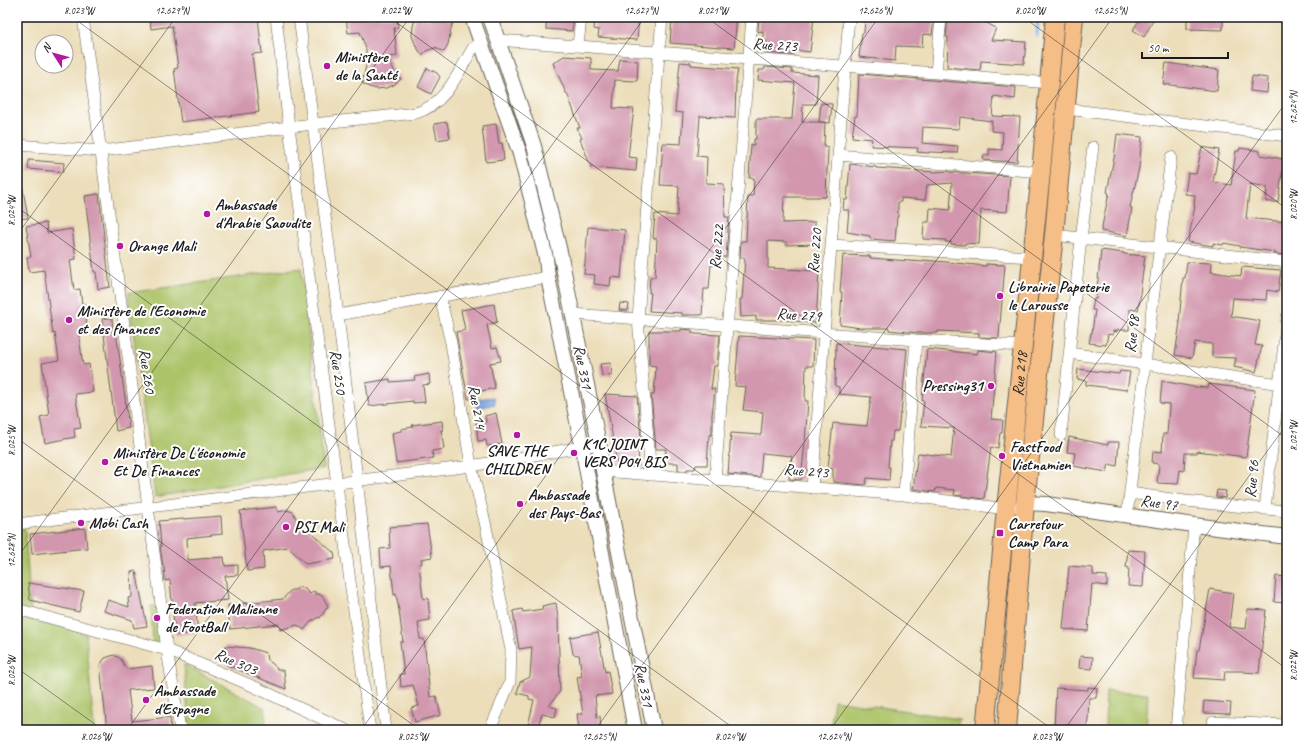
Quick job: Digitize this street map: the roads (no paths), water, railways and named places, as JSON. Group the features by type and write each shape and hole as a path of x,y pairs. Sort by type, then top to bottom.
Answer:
{"highway":[{"name":"Rue 218","path":"984,730 1041,172 1055,17"},
{"name":"Rue 218","path":"1007,730 1025,503 1054,235 1074,17"}],"street":[{"name":"Rue 260","path":"83,17 167,650 180,730"},
{"name":"Rue 250","path":"276,17 289,127 370,730"},
{"path":"298,17 338,315 386,730"},
{"name":"Rue 331","path":"472,17 520,154 546,258 548,277 582,446 635,730"},
{"name":"Rue 331","path":"490,17 534,146 560,252 599,444 654,730"},
{"path":"578,46 581,17"},
{"path":"652,475 638,319 662,17"},
{"name":"Rue 222","path":"715,480 752,17"},
{"name":"Rue 220","path":"812,488 850,17"},
{"path":"936,73 941,17"},
{"name":"Rue 273","path":"498,40 1049,83"},
{"path":"17,145 101,151 313,124 416,113 426,110 443,97 473,48 481,45"},
{"path":"1066,109 1287,136"},
{"path":"1061,435 1081,238 1093,147"},
{"path":"838,155 1041,172"},
{"name":"Rue 98","path":"1127,516 1171,157"},
{"path":"1054,235 1287,262"},
{"path":"831,245 1032,257"},
{"path":"338,315 548,277"},
{"name":"Rue 214","path":"440,296 450,343 471,466 485,522 511,650 510,682 490,730"},
{"name":"Rue 279","path":"572,314 916,340 1023,346"},
{"name":"Rue 96","path":"1130,493 1185,501 1265,509 1283,385 1287,317"},
{"path":"904,495 916,340"},
{"path":"1069,353 1283,385"},
{"path":"17,524 471,466 599,444"},
{"name":"Rue 293","path":"603,471 904,495 1006,509"},
{"path":"1006,509 1025,503"},
{"name":"Rue 97","path":"1025,503 1046,504 1287,537"},
{"path":"1265,509 1287,511"},
{"path":"1176,730 1194,525"},
{"name":"Rue 303","path":"17,609 167,650 255,687 346,730"},
{"path":"1213,722 1287,725"}],"water":[{"path":"494,397 495,404 477,408 476,404 479,399"}],"waterway":[{"path":"1037,36 1038,17"}],"place":[{"name":"Ministère de la Santé","path":"327,66"},
{"name":"Ambassade d'Arabie Saoudite","path":"207,214"},
{"name":"Orange Mali","path":"120,246"},
{"name":"Librairie Papeterie le Larousse","path":"1000,296"},
{"name":"Ministère de l'Economie et des finances","path":"69,320"},
{"name":"Pressing31","path":"991,386"},
{"name":"SAVE THE CHILDREN","path":"517,435"},
{"name":"K1C JOINT VERS P04 BIS","path":"574,453"},
{"name":"FastFood Vietnamien","path":"1002,456"},
{"name":"Ministère De L'économie Et De Finances","path":"105,462"},
{"name":"Ambassade des Pays-Bas","path":"520,504"},
{"name":"Mobi Cash","path":"81,523"},
{"name":"PSI Mali","path":"286,527"},
{"name":"Carrefour Camp Para","path":"1000,533"},
{"name":"Federation Malienne de FootBall","path":"157,618"},
{"name":"Ambassade d'Espagne","path":"146,700"}]}
